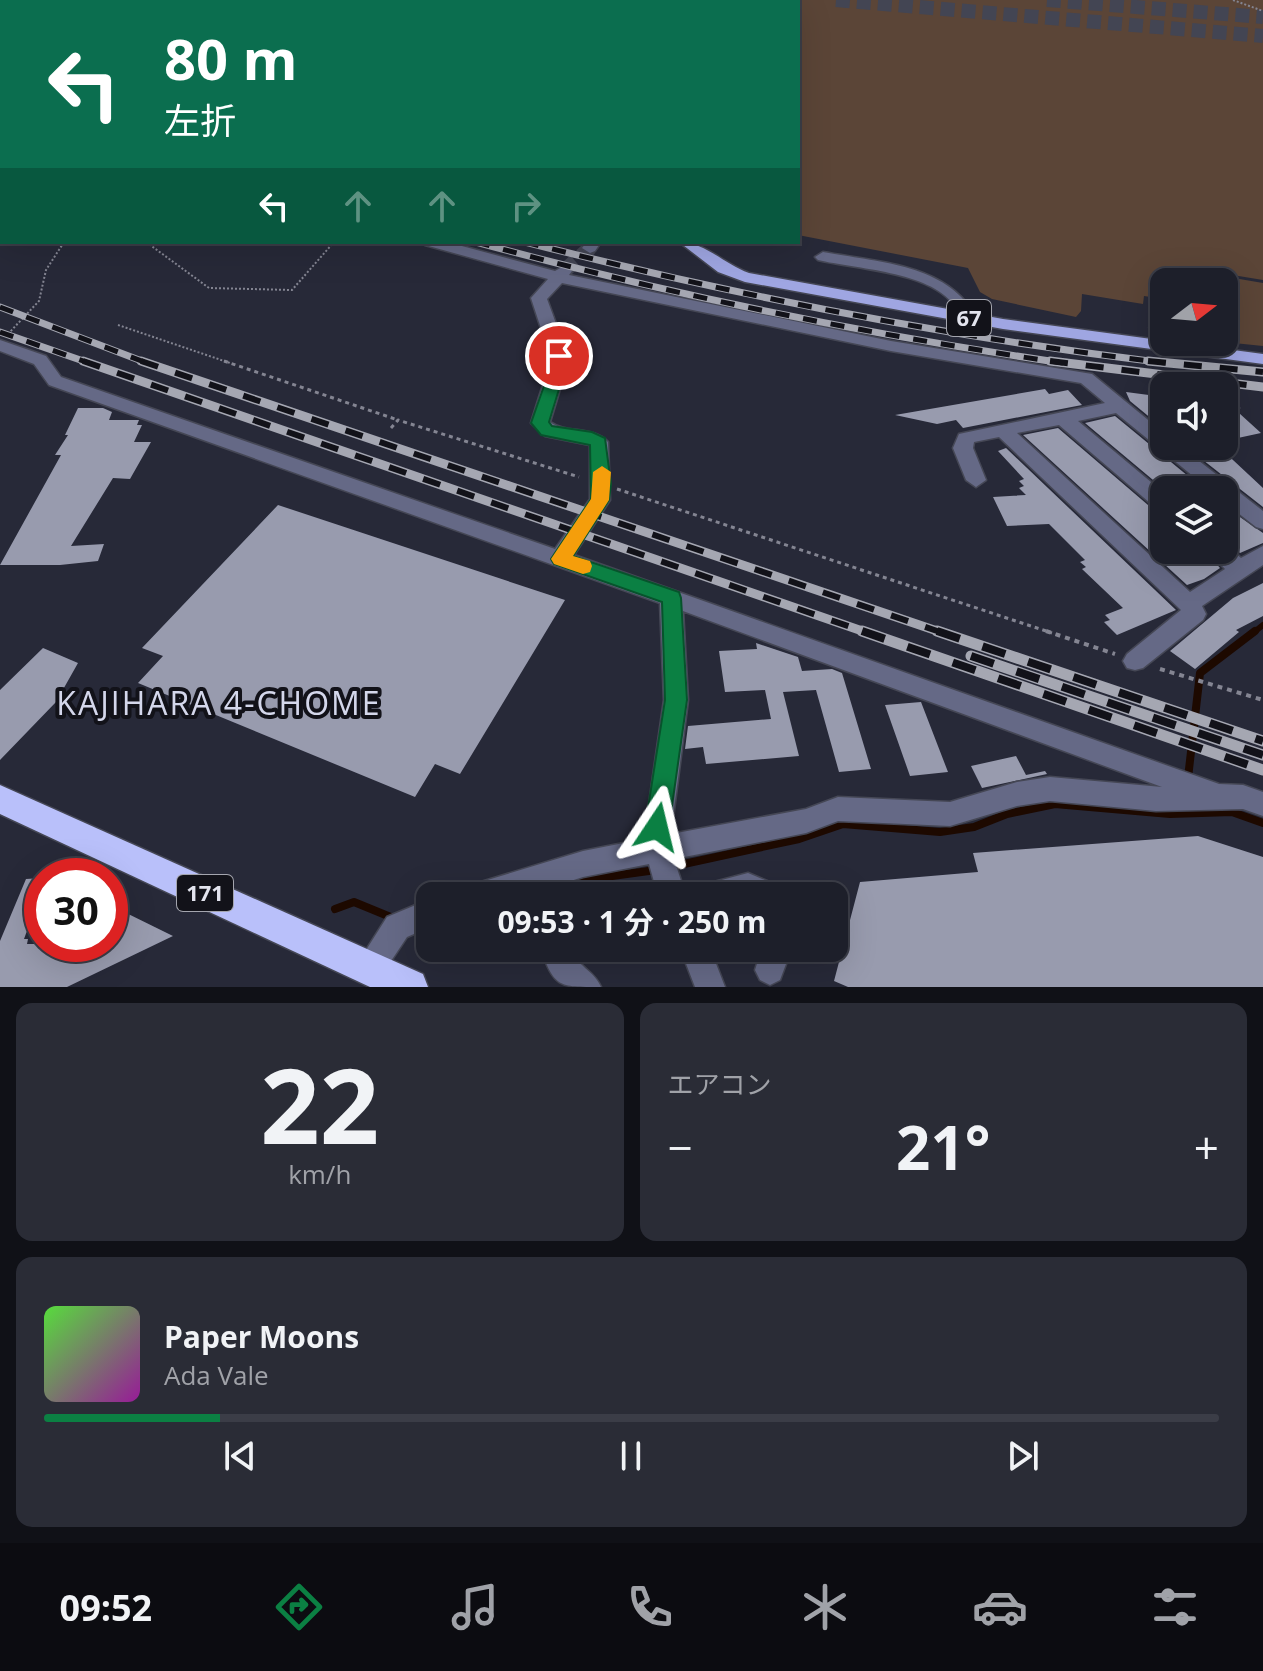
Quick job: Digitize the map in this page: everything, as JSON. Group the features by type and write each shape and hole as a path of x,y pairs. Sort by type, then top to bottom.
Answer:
{"highway":[{"name":"171","path":"0,799 410,987"}],"main road":[{"name":"67","path":"689,244 736,275 1135,345 1263,359"}],"street":[{"path":"438,244 796,329 1086,378 1150,428"},
{"path":"823,257 932,281 962,301 968,318"},
{"path":"560,559 600,500 602,484 599,442 592,438 547,431 540,423 560,359 539,298 561,274"},
{"path":"1,343 40,360 55,381 671,598 1191,793"},
{"path":"976,480 963,448 966,438 1120,406"},
{"path":"1063,418 1150,492"},
{"path":"1003,431 1189,604 1195,614 1135,661"},
{"path":"1188,460 1207,476"},
{"path":"1238,502 1263,522"},
{"path":"1189,604 1263,554"},
{"path":"1234,564 1240,569"},
{"path":"668,882 658,850 657,827 676,700 671,598"},
{"path":"526,882 583,864 806,821 838,809 950,814 1017,794 1050,789 1191,793 1243,797 1263,804"},
{"path":"369,969 415,919"},
{"path":"560,962 562,969 586,987"},
{"path":"700,962 710,987"}],"path":[{"path":"1233,0 1263,11"},
{"path":"1,343 39,301 38,284 63,244"},
{"path":"149,244 209,288 234,291 292,290 332,244"},
{"path":"118,325 398,420 1263,700"},
{"path":"391,428 398,420"}],"shaded area":[{"path":"800,0 1263,0 1263,280 1238,276 1238,268 1150,268 1150,297 1144,296 1143,304 1082,294 1081,311 1076,317 992,299 980,292 968,268 800,235"},
{"path":"1238,279 1263,283 1263,346 1238,343"}],"building":[{"path":"1045,389 1049,394 1068,390 1082,405 963,428 956,420 937,424 895,415"},
{"path":"1126,392 1150,395 1150,417 1130,401"},
{"path":"78,408 103,408 112,412 109,420 139,420 137,425 142,425 134,442 151,442 130,479 113,478 71,546 104,544 98,561 60,565 0,565 61,455 55,455 68,435 65,435"},
{"path":"1239,413 1261,433 1238,438"},
{"path":"1115,416 1150,445 1150,460 1169,460 1188,476 1150,477 1085,423"},
{"path":"1058,428 1150,507 1150,551 1023,435"},
{"path":"1006,448 1176,610 1117,635 1104,622 1110,620 1105,615 1123,608 1082,569 1086,567 1080,562 1085,560 1049,524 1007,526 993,497 1026,495 1019,488 1024,486 1019,481 1024,479 998,451"},
{"path":"1203,460 1233,460 1263,488 1263,507 1238,487 1238,476 1223,476"},
{"path":"278,505 565,600 460,774 435,764 415,797 138,683 163,656 142,648"},
{"path":"1238,516 1263,533 1263,543 1240,553"},
{"path":"1164,564 1216,564 1220,568 1204,579 1187,585"},
{"path":"1263,583 1263,616 1236,630 1239,632 1195,669 1170,651 1233,598"},
{"path":"756,643 798,657 802,671 832,669 842,673 871,769 839,772 816,690 783,692 799,756 706,764 703,747 685,749 688,726 771,719 765,690 725,692 719,651 757,649"},
{"path":"43,648 78,663 56,702 0,760 0,690"},
{"path":"921,702 948,772 910,776 885,705"},
{"path":"1016,756 1026,775 1045,771 1047,774 982,788 971,766"},
{"path":"1198,836 1263,857 1263,987 848,987 834,981 839,962 848,962 848,928 860,882 978,872 973,853"},
{"path":"24,884 24,962 119,962 67,987 0,987 0,941"},
{"path":"128,914 173,936 128,958"}],"waterway":[{"path":"1253,633 1263,625"},
{"path":"1188,778 1200,673 1255,631"},
{"path":"670,867 799,839 843,824 940,832 974,827 1007,814 1055,804 1170,814 1232,812 1263,823"},
{"path":"578,882 656,870"},
{"path":"335,909 354,902 393,918"}],"tunnel":[{"path":"836,0 1263,36"},
{"path":"1047,0 1263,17"},
{"path":"564,271 590,248"}],"railway":[{"path":"484,244 768,312 1053,361"},
{"path":"533,244 843,313 1004,341 1152,361"},
{"path":"0,307 147,363"},
{"path":"0,332 89,363"},
{"path":"83,361 868,633"},
{"path":"141,361 943,633"},
{"path":"1053,361 1263,387"},
{"path":"1053,361 1063,363"},
{"path":"1152,361 1263,372"},
{"path":"1152,361 1165,363"},
{"path":"862,631 1263,770"},
{"path":"937,631 1263,741"},
{"path":"971,656 1263,755"}],"slow traffic":[{"path":"583,566 560,559 600,500 602,472"}],"district":[{"name":"KAJIHARA 4-CHOME","path":"219,704"}],"route":[{"path":"559,356 560,363 540,423 547,431 592,438 599,442 602,484 600,500 560,559 671,598 676,700 657,827"}]}
